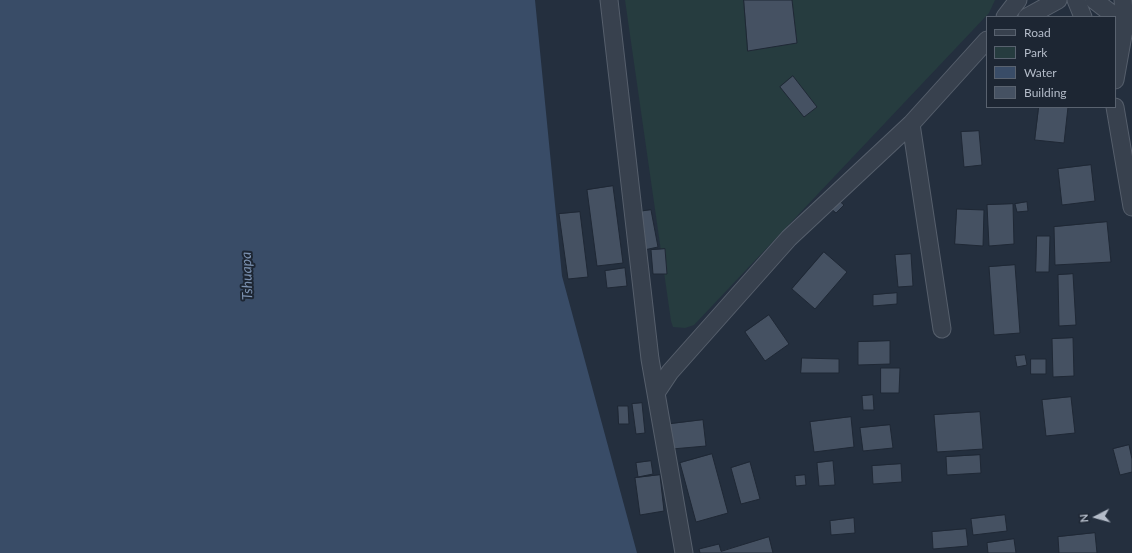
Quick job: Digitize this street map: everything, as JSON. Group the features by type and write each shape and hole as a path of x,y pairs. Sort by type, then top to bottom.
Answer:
{"street":[{"path":"609,0 650,359 684,553"},
{"path":"1006,16 1018,0"},
{"path":"1029,16 1058,0"},
{"path":"1076,0 1083,16"},
{"path":"1094,0 1116,16"},
{"path":"1116,76 1128,25 1124,0"},
{"path":"1116,16 1128,25"},
{"path":"656,393 670,372 789,238 910,124 986,41"},
{"path":"1115,108 1132,207"},
{"path":"910,124 942,329"}],"green space":[{"path":"625,0 995,0 989,13 694,325 685,328 673,327"}],"water":[{"name":"Tshuapa","path":"0,0 535,0 562,276 637,553 0,553"}],"building":[{"path":"744,0 792,0 797,43 748,51"},
{"path":"793,76 817,107 804,117 780,87"},
{"path":"1039,108 1068,108 1064,143 1035,140"},
{"path":"979,131 982,165 964,167 961,132"},
{"path":"1091,165 1095,201 1062,205 1058,169"},
{"path":"613,186 623,263 597,266 587,190"},
{"path":"837,199 844,205 836,213 829,207"},
{"path":"1027,202 1028,211 1017,212 1015,204"},
{"path":"1013,204 1014,244 989,246 987,205"},
{"path":"957,209 984,210 983,246 955,244"},
{"path":"651,210 658,247 644,250 637,212"},
{"path":"580,212 588,277 568,279 559,214"},
{"path":"1107,222 1111,262 1055,265 1054,227"},
{"path":"1037,236 1050,236 1049,272 1036,272"},
{"path":"665,249 667,274 653,274 651,250"},
{"path":"824,252 847,272 815,309 792,289"},
{"path":"911,254 913,286 898,287 895,255"},
{"path":"1015,265 1020,333 994,335 989,267"},
{"path":"625,268 627,286 607,288 605,271"},
{"path":"1073,274 1076,325 1059,326 1058,275"},
{"path":"897,293 897,304 873,306 873,295"},
{"path":"769,315 789,344 765,361 745,332"},
{"path":"1073,338 1074,376 1053,377 1052,339"},
{"path":"890,341 890,364 858,365 858,342"},
{"path":"1025,355 1027,365 1017,367 1015,356"},
{"path":"802,358 839,359 839,373 801,373"},
{"path":"1031,359 1046,359 1046,374 1031,374"},
{"path":"881,368 900,368 899,393 881,393"},
{"path":"873,395 874,410 863,410 862,396"},
{"path":"1071,397 1075,433 1046,436 1042,400"},
{"path":"642,403 645,433 636,434 632,404"},
{"path":"618,406 628,406 629,424 619,424"},
{"path":"980,412 983,449 937,452 934,415"},
{"path":"851,417 854,447 814,452 810,422"},
{"path":"703,420 706,446 672,449 670,424"},
{"path":"890,425 893,448 863,451 860,428"},
{"path":"1129,445 1132,459 1132,472 1120,475 1113,449"},
{"path":"712,454 728,513 696,522 680,463"},
{"path":"980,455 981,473 947,475 946,457"},
{"path":"651,461 653,474 638,477 636,463"},
{"path":"833,461 835,485 819,486 817,463"},
{"path":"750,462 760,499 741,504 731,468"},
{"path":"901,464 902,482 873,484 872,466"},
{"path":"660,475 664,511 640,515 635,478"},
{"path":"805,475 806,485 796,486 795,476"},
{"path":"1005,515 1007,531 973,535 971,519"},
{"path":"854,518 855,533 831,535 830,521"},
{"path":"966,529 968,546 933,549 932,532"},
{"path":"1095,533 1097,553 1059,553 1058,537"},
{"path":"769,537 773,553 700,553 699,549 719,544 721,551"},
{"path":"1014,539 1016,553 988,553 987,543"}]}
